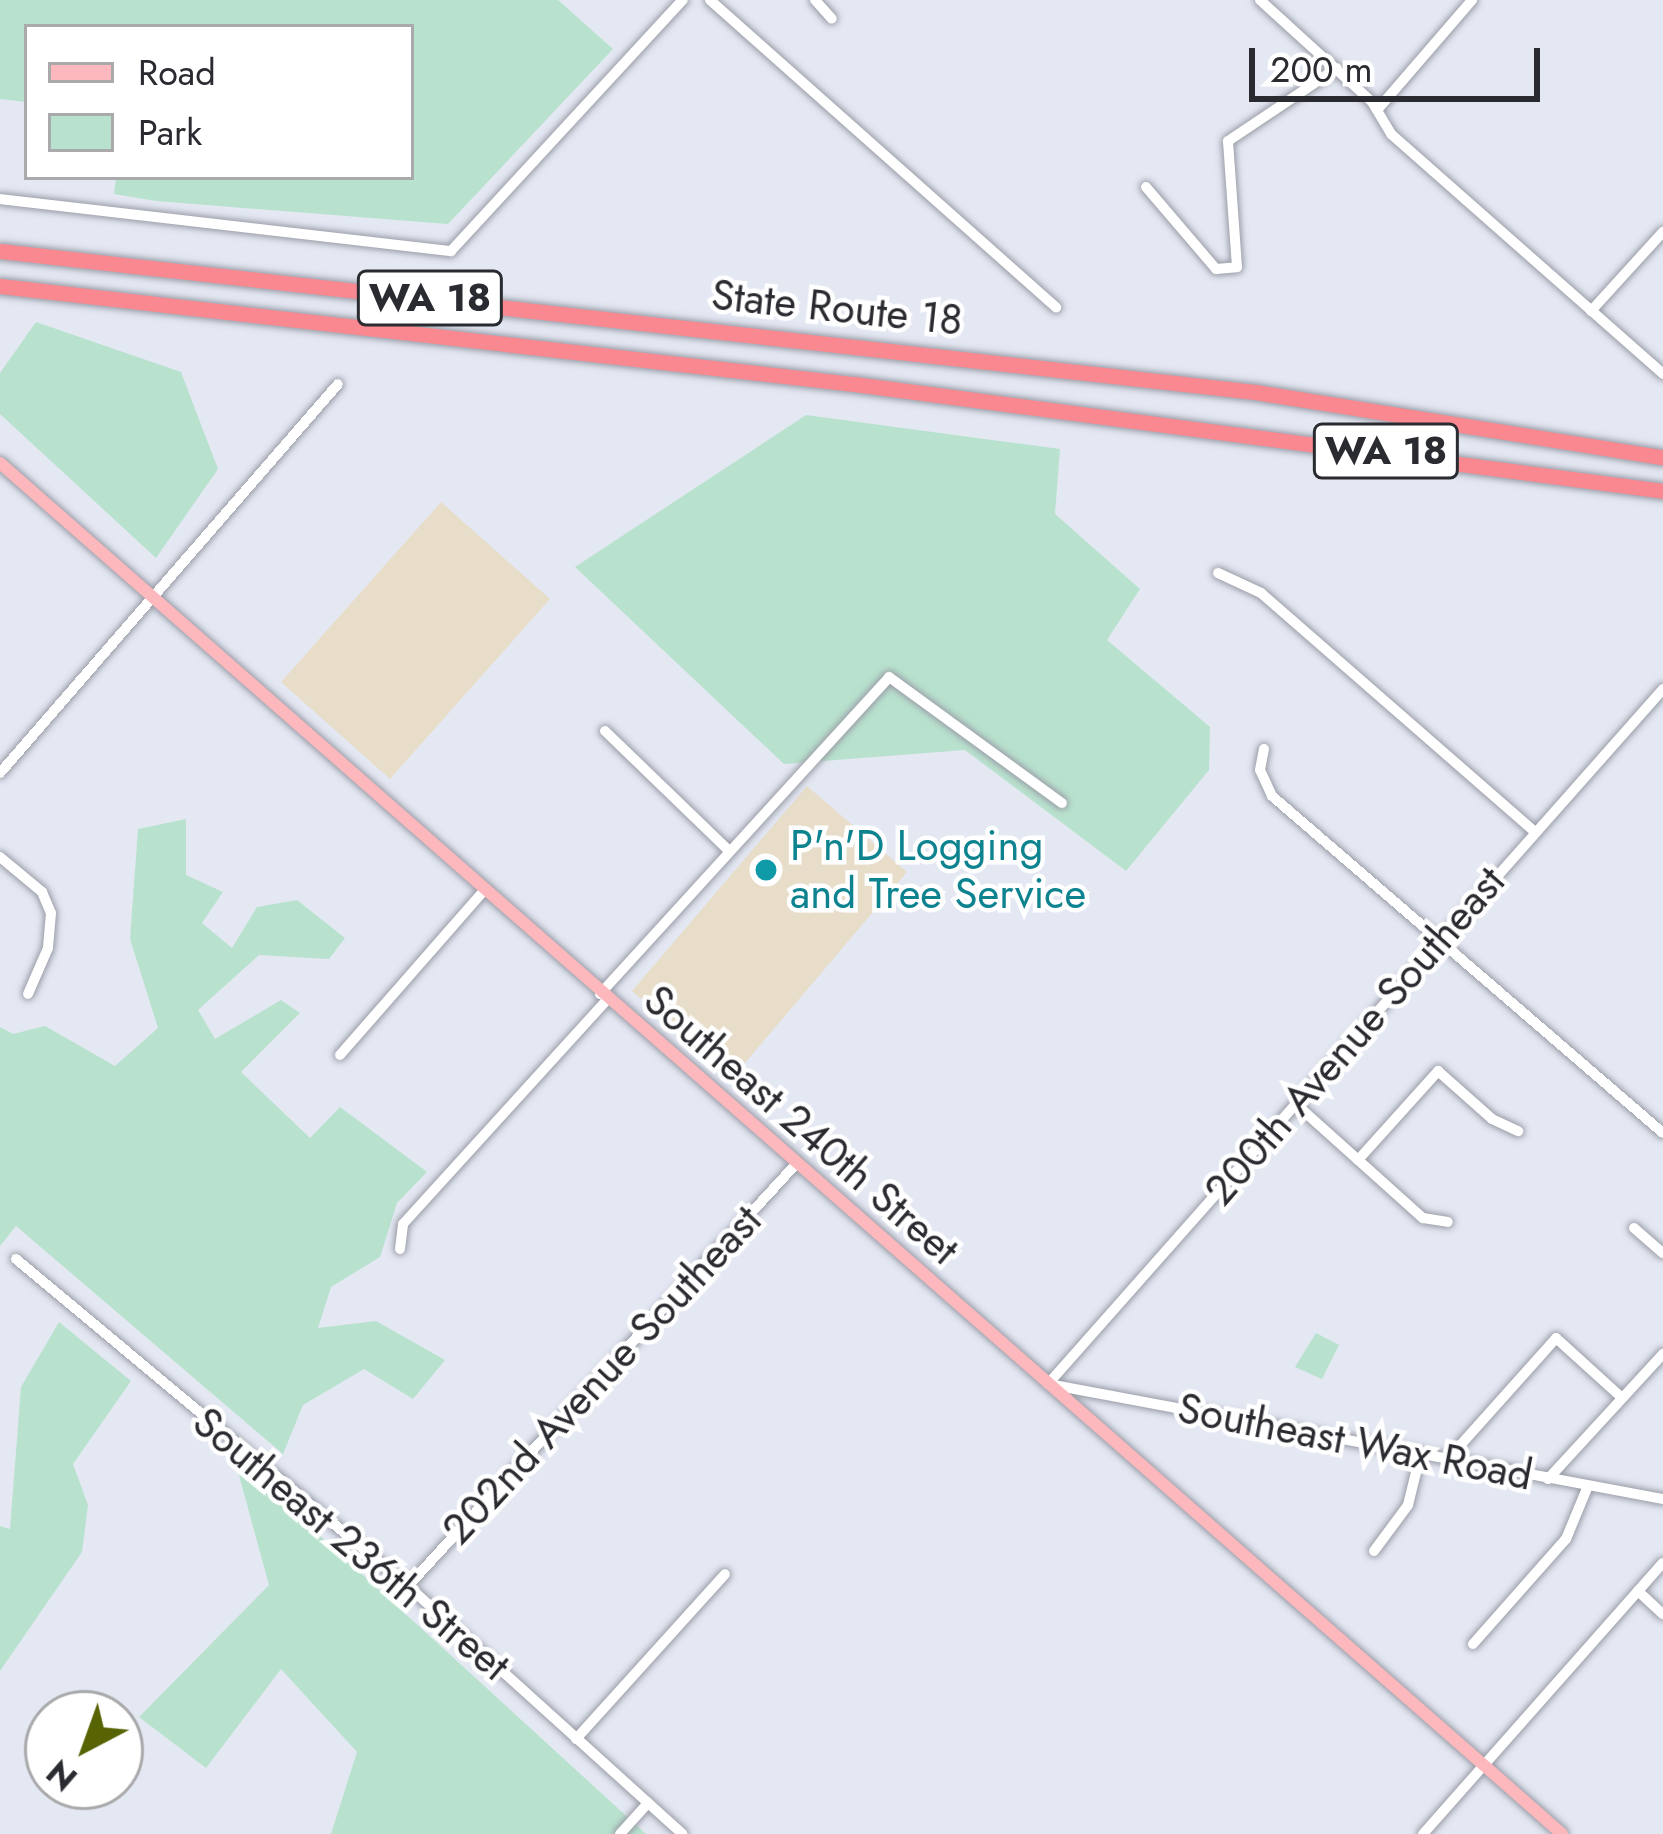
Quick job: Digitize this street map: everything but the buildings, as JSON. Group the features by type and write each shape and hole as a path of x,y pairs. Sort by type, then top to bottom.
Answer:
{"highway":[{"name":"State Route 18","path":"0,251 1255,392 1663,457"},
{"name":"State Route 18","path":"0,286 875,387 1663,491"}],"main road":[{"name":"Southeast 240th Street","path":"0,463 482,893 1562,1834"}],"street":[{"path":"0,199 458,248 683,0"},
{"path":"710,0 1055,307"},
{"path":"815,0 832,19"},
{"path":"1260,0 1378,109 1391,134 1663,374"},
{"path":"1378,109 1472,0"},
{"path":"1146,187 1216,269 1238,267 1228,141 1337,68"},
{"path":"1591,311 1663,232"},
{"path":"0,773 338,384"},
{"path":"1218,573 1262,593 1533,830"},
{"path":"400,1249 403,1224 727,849 889,676 1062,803"},
{"name":"200th Avenue Southeast","path":"1048,1384 1663,688"},
{"path":"605,731 727,849"},
{"path":"1264,749 1260,770 1272,796 1663,1133"},
{"path":"0,857 42,892 51,913 49,948 28,994"},
{"path":"340,1054 482,893"},
{"path":"1358,1160 1438,1071 1518,1131"},
{"path":"1298,1106 1423,1218 1448,1222"},
{"name":"202nd Avenue Southeast","path":"407,1586 796,1163"},
{"path":"1634,1228 1663,1253"},
{"name":"Southeast 236th Street","path":"16,1259 407,1586 682,1834"},
{"path":"1448,1459 1556,1338 1622,1397"},
{"path":"1548,1479 1663,1354"},
{"name":"Southeast Wax Road","path":"1048,1384 1663,1499"},
{"path":"1374,1551 1408,1504 1420,1456"},
{"path":"1473,1644 1566,1539 1588,1486"},
{"path":"1423,1834 1663,1562"},
{"path":"576,1739 725,1574"},
{"path":"1637,1591 1663,1614"},
{"path":"620,1834 648,1803"}],"shaded area":[{"path":"441,502 550,599 390,779 281,682"},
{"path":"807,786 907,872 733,1077 632,991"}],"green space":[{"path":"0,0 558,0 613,49 448,224 114,194 116,180 414,180 414,24 24,24 24,102 0,99"},
{"path":"36,322 181,372 218,469 156,558 0,414 0,373"},
{"path":"806,415 1060,449 1055,514 1140,589 1107,640 1210,727 1209,770 1126,871 965,750 784,764 575,567"},
{"path":"186,819 186,875 223,892 202,923 232,948 257,907 297,900 345,938 329,959 259,955 198,1010 215,1039 281,1000 300,1013 241,1072 310,1138 340,1107 427,1172 397,1203 380,1257 331,1287 318,1328 376,1321 445,1360 413,1399 364,1369 303,1405 283,1454 16,1226 0,1246 0,1027 13,1034 45,1026 115,1066 158,1028 130,939 138,829"},
{"path":"59,1322 131,1381 73,1464 88,1505 82,1552 0,1671 0,1526 10,1529 21,1387"},
{"path":"1316,1333 1339,1345 1322,1379 1295,1367"},
{"path":"234,1457 646,1834 331,1834 357,1752 281,1669 206,1768 144,1721 144,1712 269,1585"}],"place":[{"name":"P'n'D Logging and Tree Service","path":"766,870"}]}
